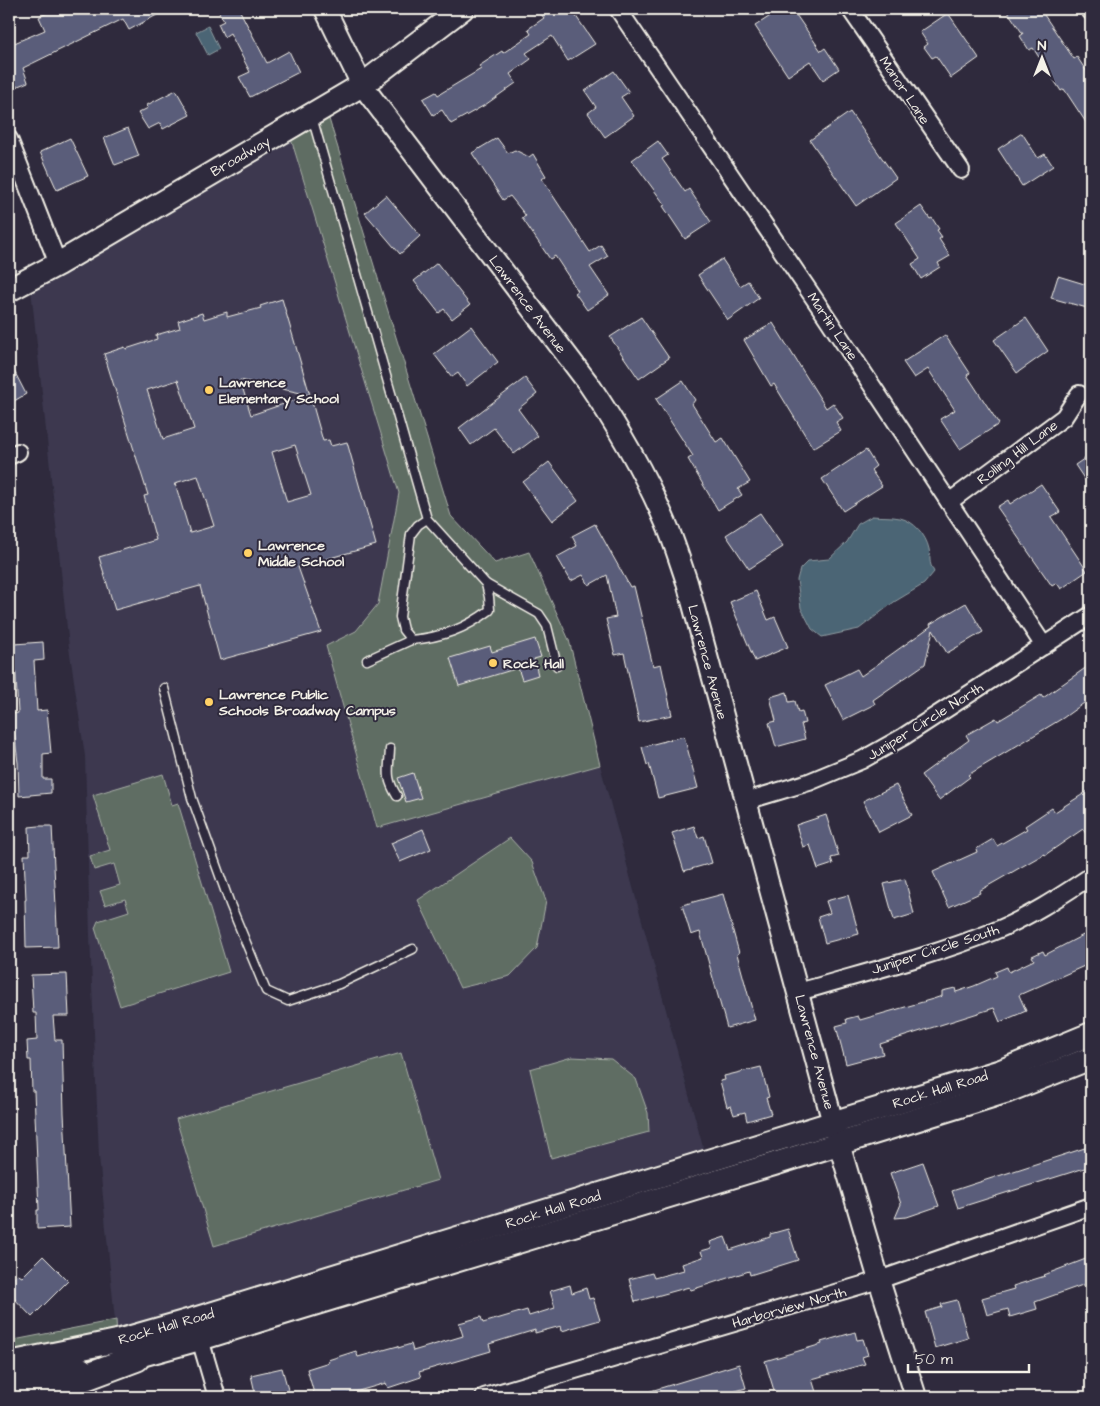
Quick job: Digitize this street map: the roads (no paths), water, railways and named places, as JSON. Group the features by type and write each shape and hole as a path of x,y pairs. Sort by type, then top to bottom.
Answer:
{"highway":[{"path":"51,1394 136,1358"}],"main road":[{"name":"Broadway","path":"9,290 58,264 362,85 462,9"},
{"name":"Rock Hall Road","path":"836,1133 1001,1071 1091,1034"},
{"name":"Rock Hall Road","path":"9,1363 117,1341 454,1250 836,1133 1008,1091 1091,1058"},
{"name":"Rock Hall Road","path":"9,1385 136,1358 200,1339 454,1250"}],"street":[{"name":"Lawrence Avenue","path":"325,9 362,85 588,383 610,415 638,464 666,522 687,582 836,1133 916,1397"},
{"name":"Martin Lane","path":"618,9 826,316 1044,646"},
{"name":"Manor Lane","path":"850,9 961,170"},
{"path":"9,139 58,264"},
{"name":"Rolling Hill Lane","path":"949,502 1064,417 1079,394"},
{"name":"Juniper Circle North","path":"746,801 809,782 862,760 903,737 1091,615"},
{"name":"Juniper Circle South","path":"799,992 942,950 993,932 1056,899 1091,876"},
{"name":"Harborview North","path":"484,1397 879,1280 1091,1206"},
{"path":"200,1339 217,1397"}],"lane":[{"path":"311,115 427,519 486,584 539,614 547,626 557,666"},
{"path":"411,640 403,630 400,617 411,534 418,525 427,519"},
{"path":"367,660 411,640 431,638 474,622 490,610 486,584"},
{"path":"164,688 192,798 230,904 266,991 288,1001 339,984 413,949"},
{"path":"390,749 387,775 389,784 397,796"}],"water":[{"path":"208,26 219,49 208,55 196,32"},
{"path":"872,516 900,518 915,525 927,544 930,552 930,563 934,572 924,584 894,602 859,629 822,637 812,629 801,608 797,580 800,569 808,561 829,559 847,542 858,524"}],"place":[{"name":"Lawrence Elementary School","path":"209,390"},
{"name":"Lawrence Middle School","path":"248,553"},
{"name":"Rock Hall","path":"493,663"},
{"name":"Lawrence Public Schools Broadway Campus","path":"209,702"}]}
